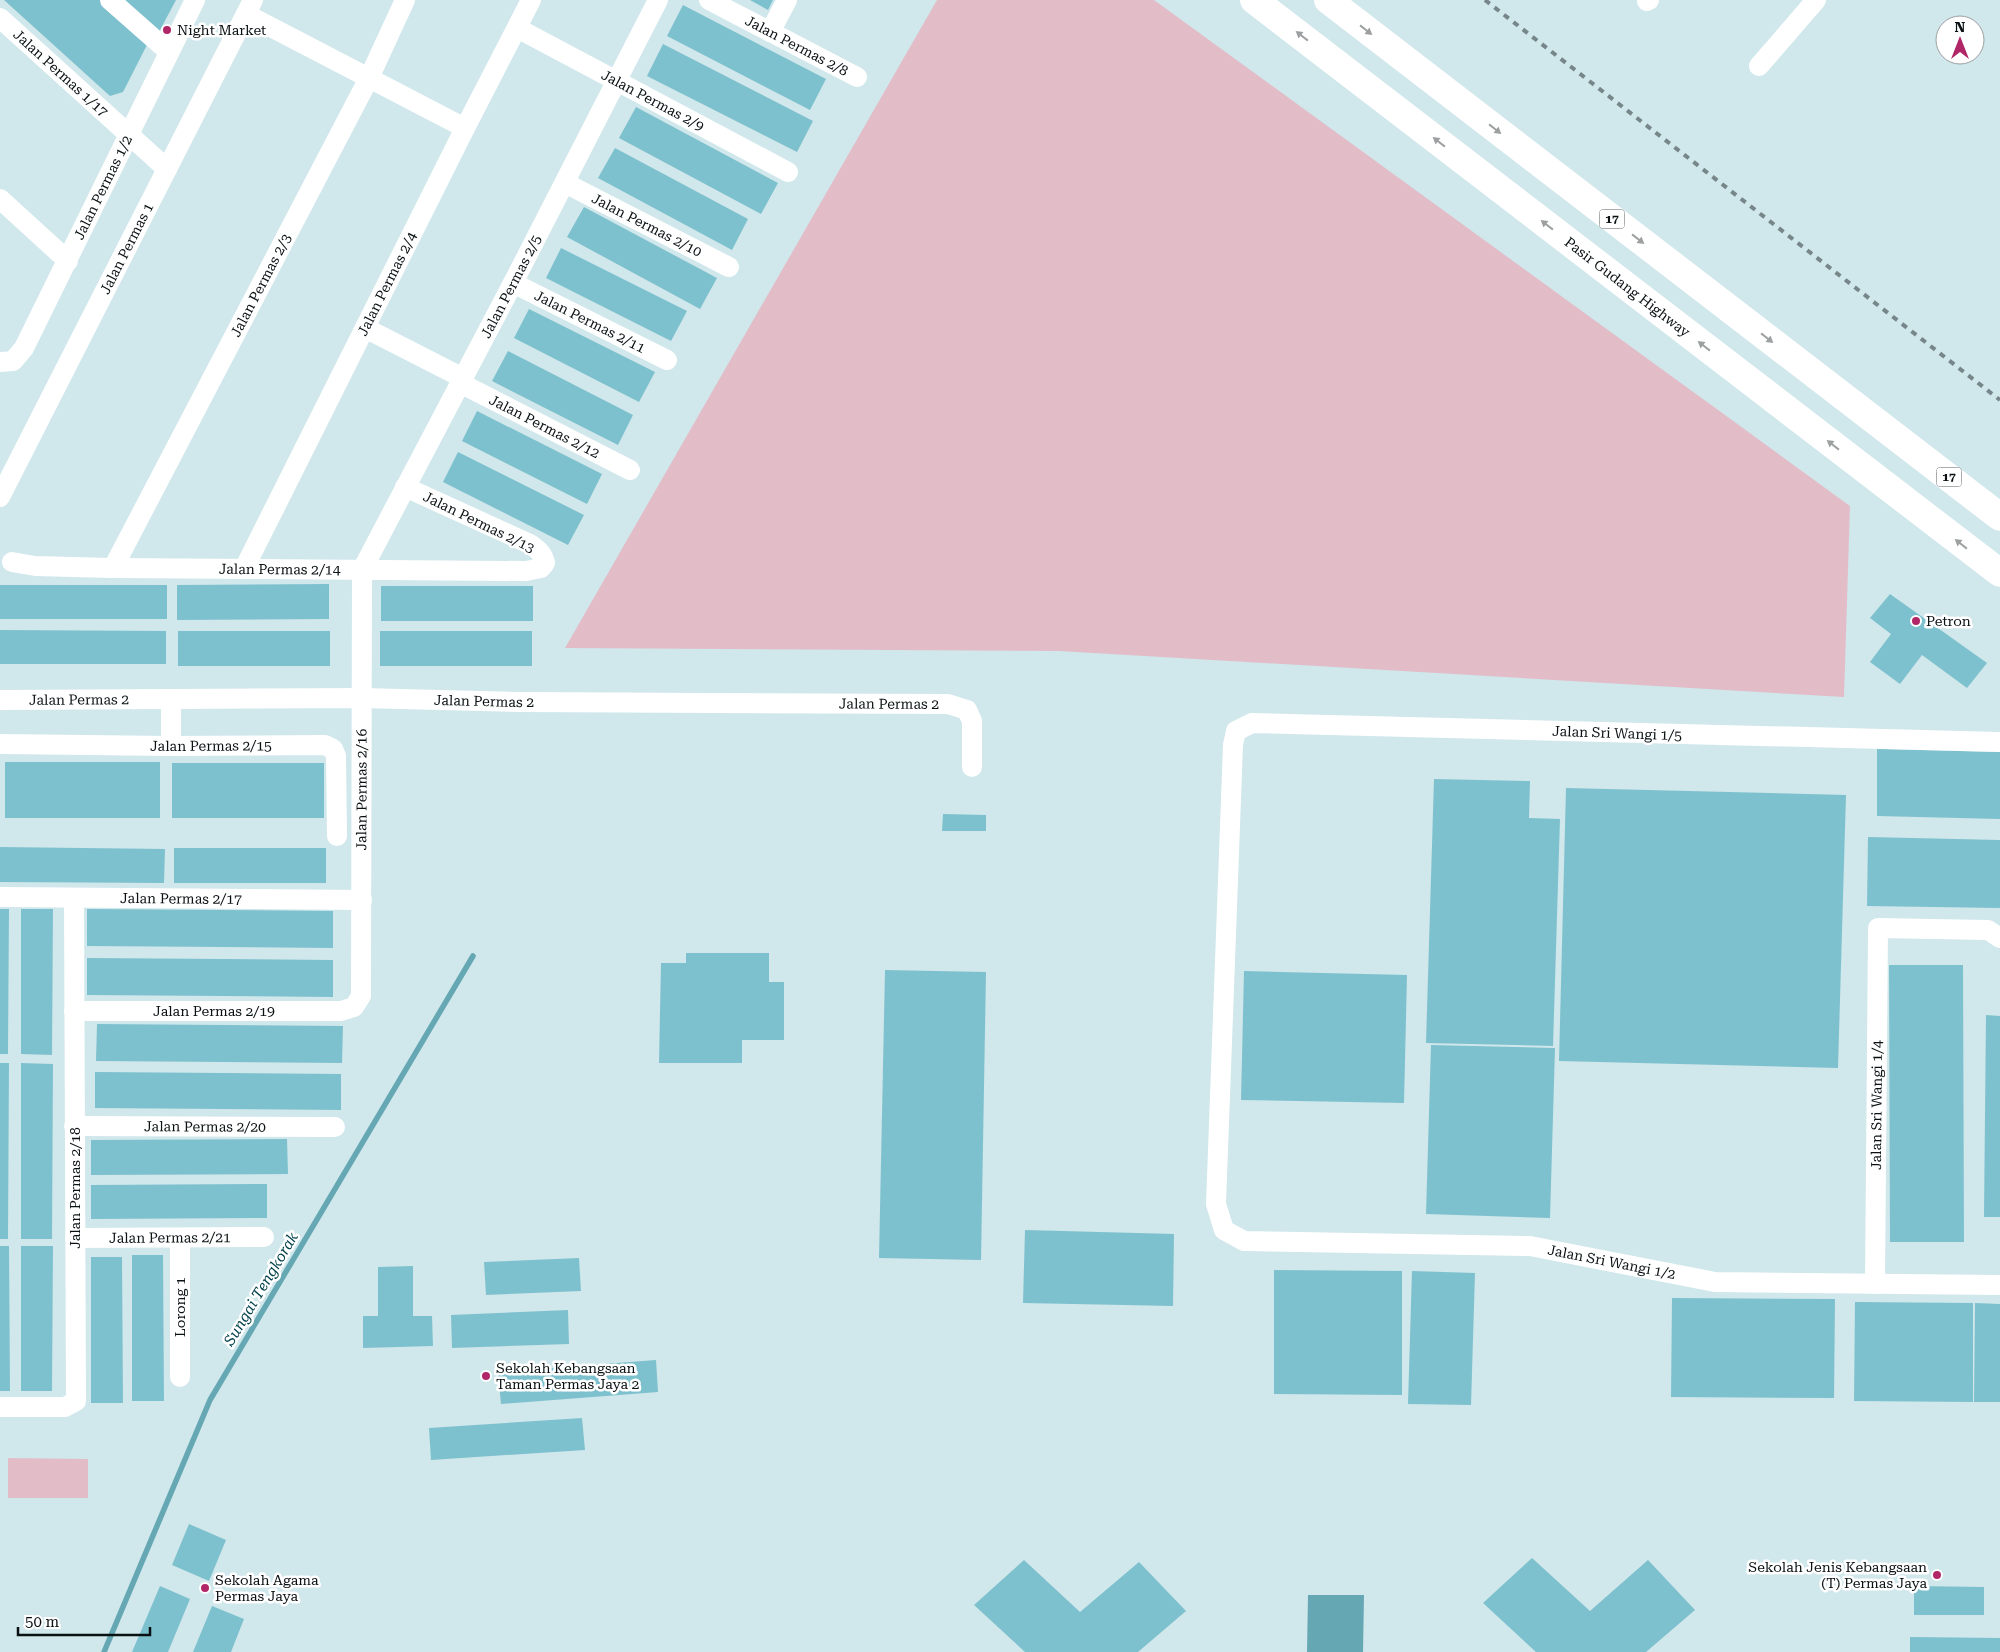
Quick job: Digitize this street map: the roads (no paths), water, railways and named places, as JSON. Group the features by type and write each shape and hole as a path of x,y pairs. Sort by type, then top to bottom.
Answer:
{"highway":[{"name":"Pasir Gudang Highway","path":"1254,0 2000,573"},
{"name":"17","path":"1328,0 2000,517"}],"street":[{"path":"110,0 169,52"},
{"name":"Jalan Permas 1/2","path":"0,362 13,361 24,348 195,0"},
{"name":"Jalan Permas 2/3","path":"113,568 369,78 405,0"},
{"name":"Jalan Permas 2/4","path":"244,569 531,0"},
{"name":"Jalan Permas 2/5","path":"362,570 565,183 658,0"},
{"name":"Jalan Permas 2/8","path":"709,0 857,77"},
{"path":"770,32 787,0"},
{"path":"1759,66 1816,0"},
{"path":"249,7 369,78 465,128"},
{"name":"Jalan Permas 1","path":"0,497 249,7"},
{"name":"Jalan Permas 1/17","path":"0,18 128,136 167,169"},
{"name":"Jalan Permas 2/9","path":"517,28 788,172"},
{"name":"Jalan Permas 2/10","path":"565,183 729,267"},
{"path":"0,199 68,261"},
{"name":"Jalan Permas 2/11","path":"513,283 667,360"},
{"name":"Jalan Permas 2/12","path":"365,328 630,470"},
{"name":"Jalan Permas 2/13","path":"405,487 530,544 540,551 545,563"},
{"name":"Jalan Permas 2/14","path":"12,562 35,566 113,568 526,571 542,568 545,563"},
{"name":"Jalan Permas 2/16","path":"354,1007 361,996 362,570"},
{"name":"Jalan Permas 2","path":"0,700 362,698 529,702 948,704 967,710 972,721 972,767"},
{"path":"171,699 171,746"},
{"name":"Jalan Sri Wangi 1/5","path":"1224,1230 1216,1204 1233,745 1236,731 1252,723 2000,742"},
{"name":"Jalan Permas 2/15","path":"0,744 325,745 333,749 336,756 337,836"},
{"name":"Jalan Permas 2/17","path":"0,897 362,900"},
{"name":"Jalan Permas 2/18","path":"0,1407 65,1407 76,1401 74,898"},
{"name":"Jalan Sri Wangi 1/4","path":"1874,1284 1878,928 1988,930 2000,938"},
{"name":"Jalan Permas 2/19","path":"74,1011 341,1011 354,1007"},
{"name":"Jalan Permas 2/20","path":"74,1126 335,1127"},
{"name":"Jalan Sri Wangi 1/2","path":"1224,1230 1244,1241 1530,1246 1715,1282 2000,1285"},
{"name":"Jalan Permas 2/21","path":"75,1238 264,1237"},
{"name":"Lorong 1","path":"180,1238 180,1377"}],"water":[{"path":"1308,1595 1364,1595 1363,1652 1307,1652"}],"waterway":[{"name":"Sungai Tengkorak","path":"104,1652 210,1400 473,956"}],"railway":[{"path":"1485,0 2000,400"}],"place":[{"name":"Night Market","path":"167,30"},
{"name":"Petron","path":"1916,621"},
{"name":"Sekolah Kebangsaan Taman Permas Jaya 2","path":"486,1376"},
{"name":"Sekolah Jenis Kebangsaan (T) Permas Jaya","path":"1937,1575"},
{"name":"Sekolah Agama Permas Jaya","path":"205,1588"}]}
